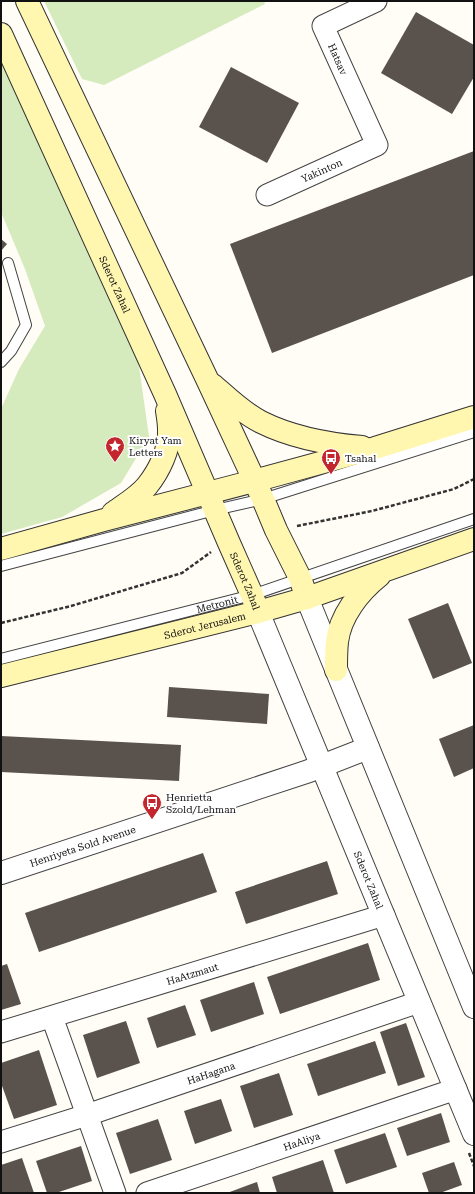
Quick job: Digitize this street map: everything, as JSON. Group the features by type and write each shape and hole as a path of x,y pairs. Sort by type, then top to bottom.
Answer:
{"main road":[{"path":"28,1 207,379 303,588"},
{"name":"Sderot Zahal","path":"1,34 165,394 255,604"},
{"path":"207,379 233,403 261,422 295,436 329,444 375,448"},
{"path":"104,520 146,487 156,472 167,450 169,431 165,394"},
{"path":"1,549 104,520 211,502 259,490 375,448 474,417"},
{"name":"Sderot Jerusalem","path":"1,676 255,604 303,588 386,570 474,539"},
{"path":"336,670 337,642 341,626 349,609 366,585 386,570"}],"street":[{"name":"Hatsav","path":"376,1 323,26 377,145"},
{"name":"Yakinton","path":"267,195 377,145"},
{"path":"303,588 474,1007"},
{"name":"Sderot Zahal","path":"255,604 474,1134"},
{"name":"Henriyeta Sold Avenue","path":"1,873 322,766 368,748"},
{"name":"HaAtzmaut","path":"1,1032 384,915"},
{"name":"HaHagana","path":"1,1142 87,1115 419,1002"},
{"path":"52,1017 115,1193"},
{"name":"HaAliya","path":"147,1193 456,1089"}],"lane":[{"path":"1,362 11,351 26,325 8,263"},
{"path":"259,490 474,432"},
{"path":"1,566 211,502"},
{"path":"303,588 474,519"},
{"name":"Metronit","path":"1,659 255,604"}],"path":[{"path":"276,530 372,511 454,489 474,479"},
{"path":"1,623 71,606 182,573 213,550 229,543"}],"green space":[{"path":"44,1 264,1 265,4 104,85 82,79"},
{"path":"1,55 138,359 149,437 121,483 62,517 1,534 1,409 19,369 45,326 25,269 1,212"}],"building":[{"path":"416,12 474,45 474,77 452,114 381,73"},
{"path":"231,67 299,103 267,163 199,127"},
{"path":"474,151 474,275 272,353 230,244"},
{"path":"1,239 7,244 1,251"},
{"path":"448,603 472,663 433,679 408,619"},
{"path":"169,687 269,694 267,724 167,717"},
{"path":"474,725 474,768 454,777 439,739"},
{"path":"1,736 181,745 179,781 1,772"},
{"path":"203,853 217,892 39,952 25,913"},
{"path":"327,861 338,894 246,924 235,892"},
{"path":"368,943 380,980 280,1014 267,977"},
{"path":"7,964 21,1004 1,1010 1,966"},
{"path":"254,982 264,1014 211,1032 200,1000"},
{"path":"185,1005 196,1035 157,1048 147,1018"},
{"path":"126,1021 140,1063 97,1078 83,1035"},
{"path":"406,1023 425,1077 398,1086 380,1032"},
{"path":"375,1041 386,1073 318,1096 307,1064"},
{"path":"39,1050 57,1105 14,1119 1,1083 1,1063"},
{"path":"279,1073 293,1115 254,1128 240,1086"},
{"path":"221,1099 232,1131 195,1144 184,1111"},
{"path":"441,1113 450,1142 407,1156 397,1128"},
{"path":"158,1119 172,1160 130,1174 116,1133"},
{"path":"385,1133 397,1167 346,1184 334,1150"},
{"path":"81,1146 92,1181 56,1193 47,1193 36,1161"},
{"path":"22,1158 34,1193 1,1193 1,1165"},
{"path":"323,1160 334,1193 277,1193 272,1177"},
{"path":"454,1162 462,1185 440,1193 429,1193 422,1173"},
{"path":"257,1182 260,1193 227,1193"}],"place":[{"name":"Kiryat Yam Letters","path":"115,463"},
{"name":"Tsahal","path":"331,475"},
{"name":"Henrietta Szold/Lehman","path":"152,820"}]}
